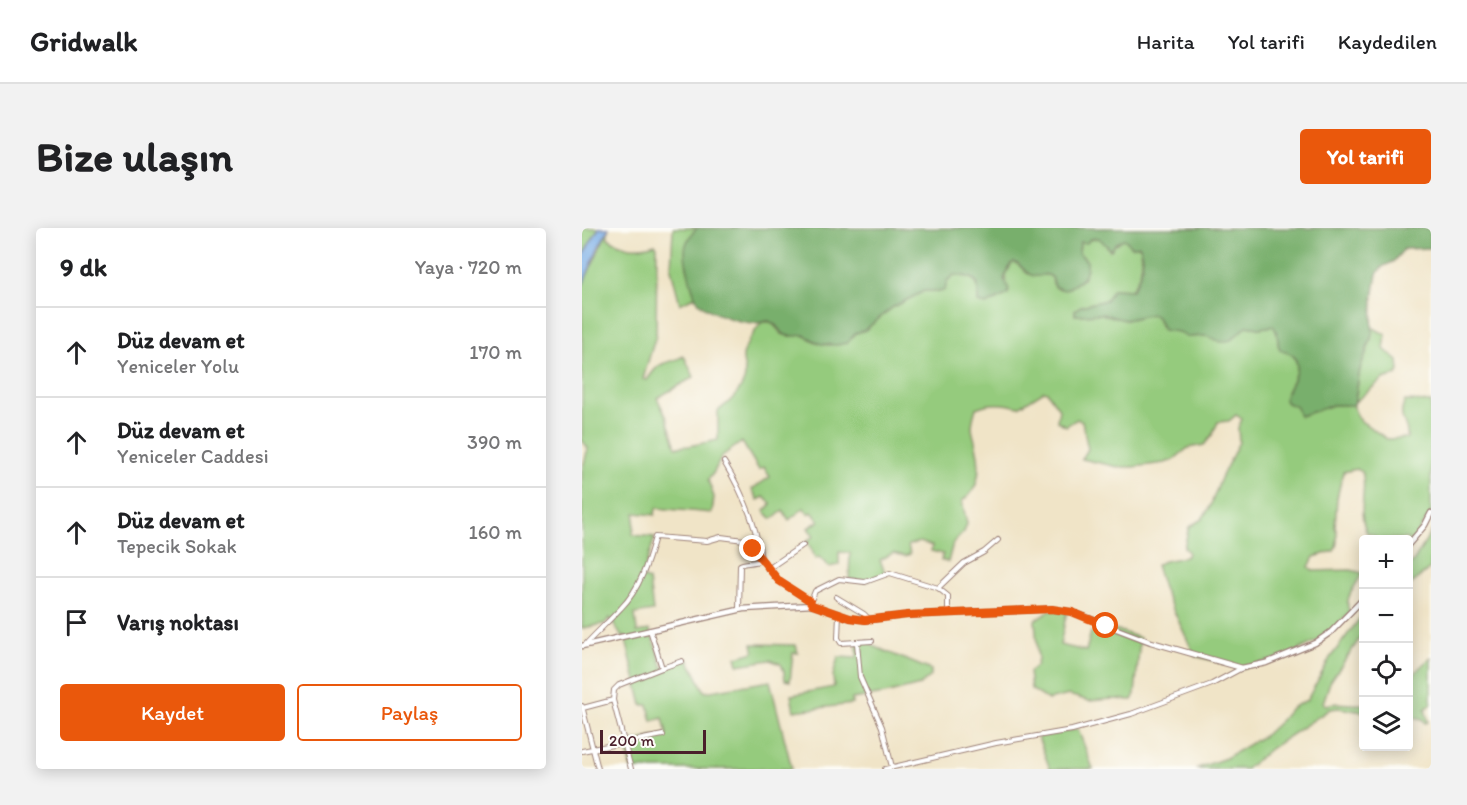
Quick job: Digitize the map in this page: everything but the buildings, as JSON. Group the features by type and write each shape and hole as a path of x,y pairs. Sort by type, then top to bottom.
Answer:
{"street":[{"path":"724,462 752,516 761,560"},
{"path":"1413,538 1425,525 1431,513"},
{"path":"583,646 621,608 634,591 646,567 655,537 710,542 721,537 744,540 785,586 811,604 855,619 1052,609 1072,612 1145,640 1242,668"},
{"path":"938,588 959,567 984,552 998,540"},
{"path":"768,569 803,545"},
{"path":"739,609 740,566 761,560"},
{"path":"811,604 815,591 836,579 865,582 888,573 897,573 938,588 948,596 948,613"},
{"path":"836,597 870,620"},
{"path":"885,769 996,743 1072,730 1131,714 1212,684 1242,668 1266,663 1315,643 1331,632 1359,603"},
{"path":"583,646 739,609 811,604"},
{"path":"839,614 838,638 840,642 847,644 872,641"},
{"path":"650,630 663,668"},
{"path":"857,643 860,677 883,730 895,768"},
{"path":"631,769 613,700 614,690 682,661"},
{"path":"598,769 582,707 613,700"},
{"path":"582,751 663,735"}],"green space":[{"path":"582,228 599,228 582,257"},
{"path":"673,228 697,228 687,267 696,296 680,304 671,269"},
{"path":"697,228 1431,228 1431,248 1404,249 1393,262 1382,267 1377,274 1373,299 1372,335 1360,369 1354,405 1333,405 1300,416 1295,406 1284,399 1295,375 1297,362 1289,353 1280,350 1273,326 1259,328 1247,326 1231,340 1221,342 1206,336 1187,337 1179,332 1163,330 1157,317 1152,314 1125,320 1102,314 1075,315 1075,310 1081,306 1106,300 1113,289 1132,290 1140,274 1143,262 1142,251 1139,245 1131,247 1123,239 1111,250 1099,238 1090,239 1087,243 1080,242 1079,253 1087,261 1086,271 1078,282 1064,290 1055,287 1052,277 1031,275 1014,262 1004,279 1009,289 1008,294 986,305 978,302 976,281 954,275 947,281 945,290 924,291 893,307 865,330 856,333 847,343 837,345 821,344 804,335 785,335 769,321 756,323 732,319 714,313 700,303 692,288 685,253 689,238"},
{"path":"608,230 608,238 625,246 642,247 655,244 657,246 656,335 643,379 647,380 660,365 684,356 694,377 657,398 666,416 676,447 689,446 718,440 718,411 741,387 745,377 743,355 753,334 762,322 771,322 782,334 788,336 804,335 826,345 847,343 856,333 865,330 893,307 924,291 942,291 947,281 954,275 968,277 975,281 978,289 978,302 986,305 1005,296 1007,274 1014,262 1028,274 1052,277 1053,284 1058,289 1069,288 1084,278 1085,258 1079,253 1080,242 1099,238 1104,241 1109,250 1123,239 1131,247 1136,245 1141,248 1140,270 1131,290 1113,289 1106,300 1081,306 1075,310 1075,315 1102,314 1126,320 1152,314 1157,317 1161,328 1179,332 1188,337 1206,336 1221,342 1247,326 1259,328 1273,326 1280,350 1289,353 1297,363 1285,401 1304,415 1333,405 1353,404 1361,421 1387,439 1407,438 1402,417 1405,401 1431,402 1431,513 1413,539 1413,535 1367,533 1362,516 1364,486 1362,472 1357,469 1343,472 1337,498 1335,527 1337,539 1334,551 1314,557 1309,567 1313,571 1351,570 1359,572 1359,579 1349,597 1350,613 1323,638 1287,656 1242,668 1195,656 1163,588 1156,565 1187,556 1188,552 1184,547 1189,527 1202,519 1210,507 1239,442 1238,428 1242,419 1236,415 1229,421 1218,422 1204,445 1188,448 1173,460 1165,463 1118,467 1082,459 1088,449 1082,421 1077,419 1066,426 1057,421 1059,409 1047,392 1044,391 1019,407 997,404 976,408 972,432 978,453 978,477 973,490 962,501 967,524 964,532 953,543 948,562 941,560 943,554 931,551 932,546 920,542 908,545 910,554 905,556 893,553 880,560 885,573 865,582 849,579 850,553 839,552 839,565 829,567 819,557 816,559 807,541 814,536 808,528 819,521 812,512 808,514 804,508 789,520 783,511 772,519 764,511 771,504 764,497 758,500 752,489 770,477 764,467 759,470 742,442 722,456 708,480 714,497 712,513 656,508 655,515 635,513 633,535 655,537 642,577 649,580 653,611 635,614 637,632 650,630 663,668 688,659 705,692 770,681 792,769 631,769 625,743 667,734 663,718 652,721 648,705 642,705 625,636 622,637 610,618 604,624 582,628 582,471 588,448 582,440 582,287"},
{"path":"1372,327 1386,335 1384,349 1398,361 1399,371 1396,375 1383,379 1355,402 1360,369 1371,340"},
{"path":"1431,532 1431,567 1413,583 1414,561"},
{"path":"1050,610 1067,611 1060,645 1086,651 1091,632 1101,630 1106,626 1140,638 1135,694 1132,700 1089,701 1069,695 1048,700 1031,689 1029,672 1036,666 1038,659 1035,620"},
{"path":"1359,619 1359,640 1330,682 1323,703 1326,705 1359,704 1359,711 1330,709 1271,748 1246,769 1195,769 1226,758 1265,735 1291,708 1307,700 1330,658"},
{"path":"870,641 873,646 931,670 931,676 920,685 852,699 852,704 794,711 791,695 834,687 833,676 838,657 857,658 857,643"},
{"path":"752,644 796,645 798,653 793,653 790,681 785,680 781,664 770,660 738,665 736,657 754,652"},
{"path":"1431,658 1431,704 1425,709 1428,722 1425,723 1422,719 1413,717 1413,677"},
{"path":"1078,729 1093,769 1050,769 1038,737"}],"water":[{"path":"599,228 609,228 582,287 582,257"}],"route":[{"path":"753,549 779,581 810,601 812,605 855,619 1052,609 1072,612 1106,626"}]}
